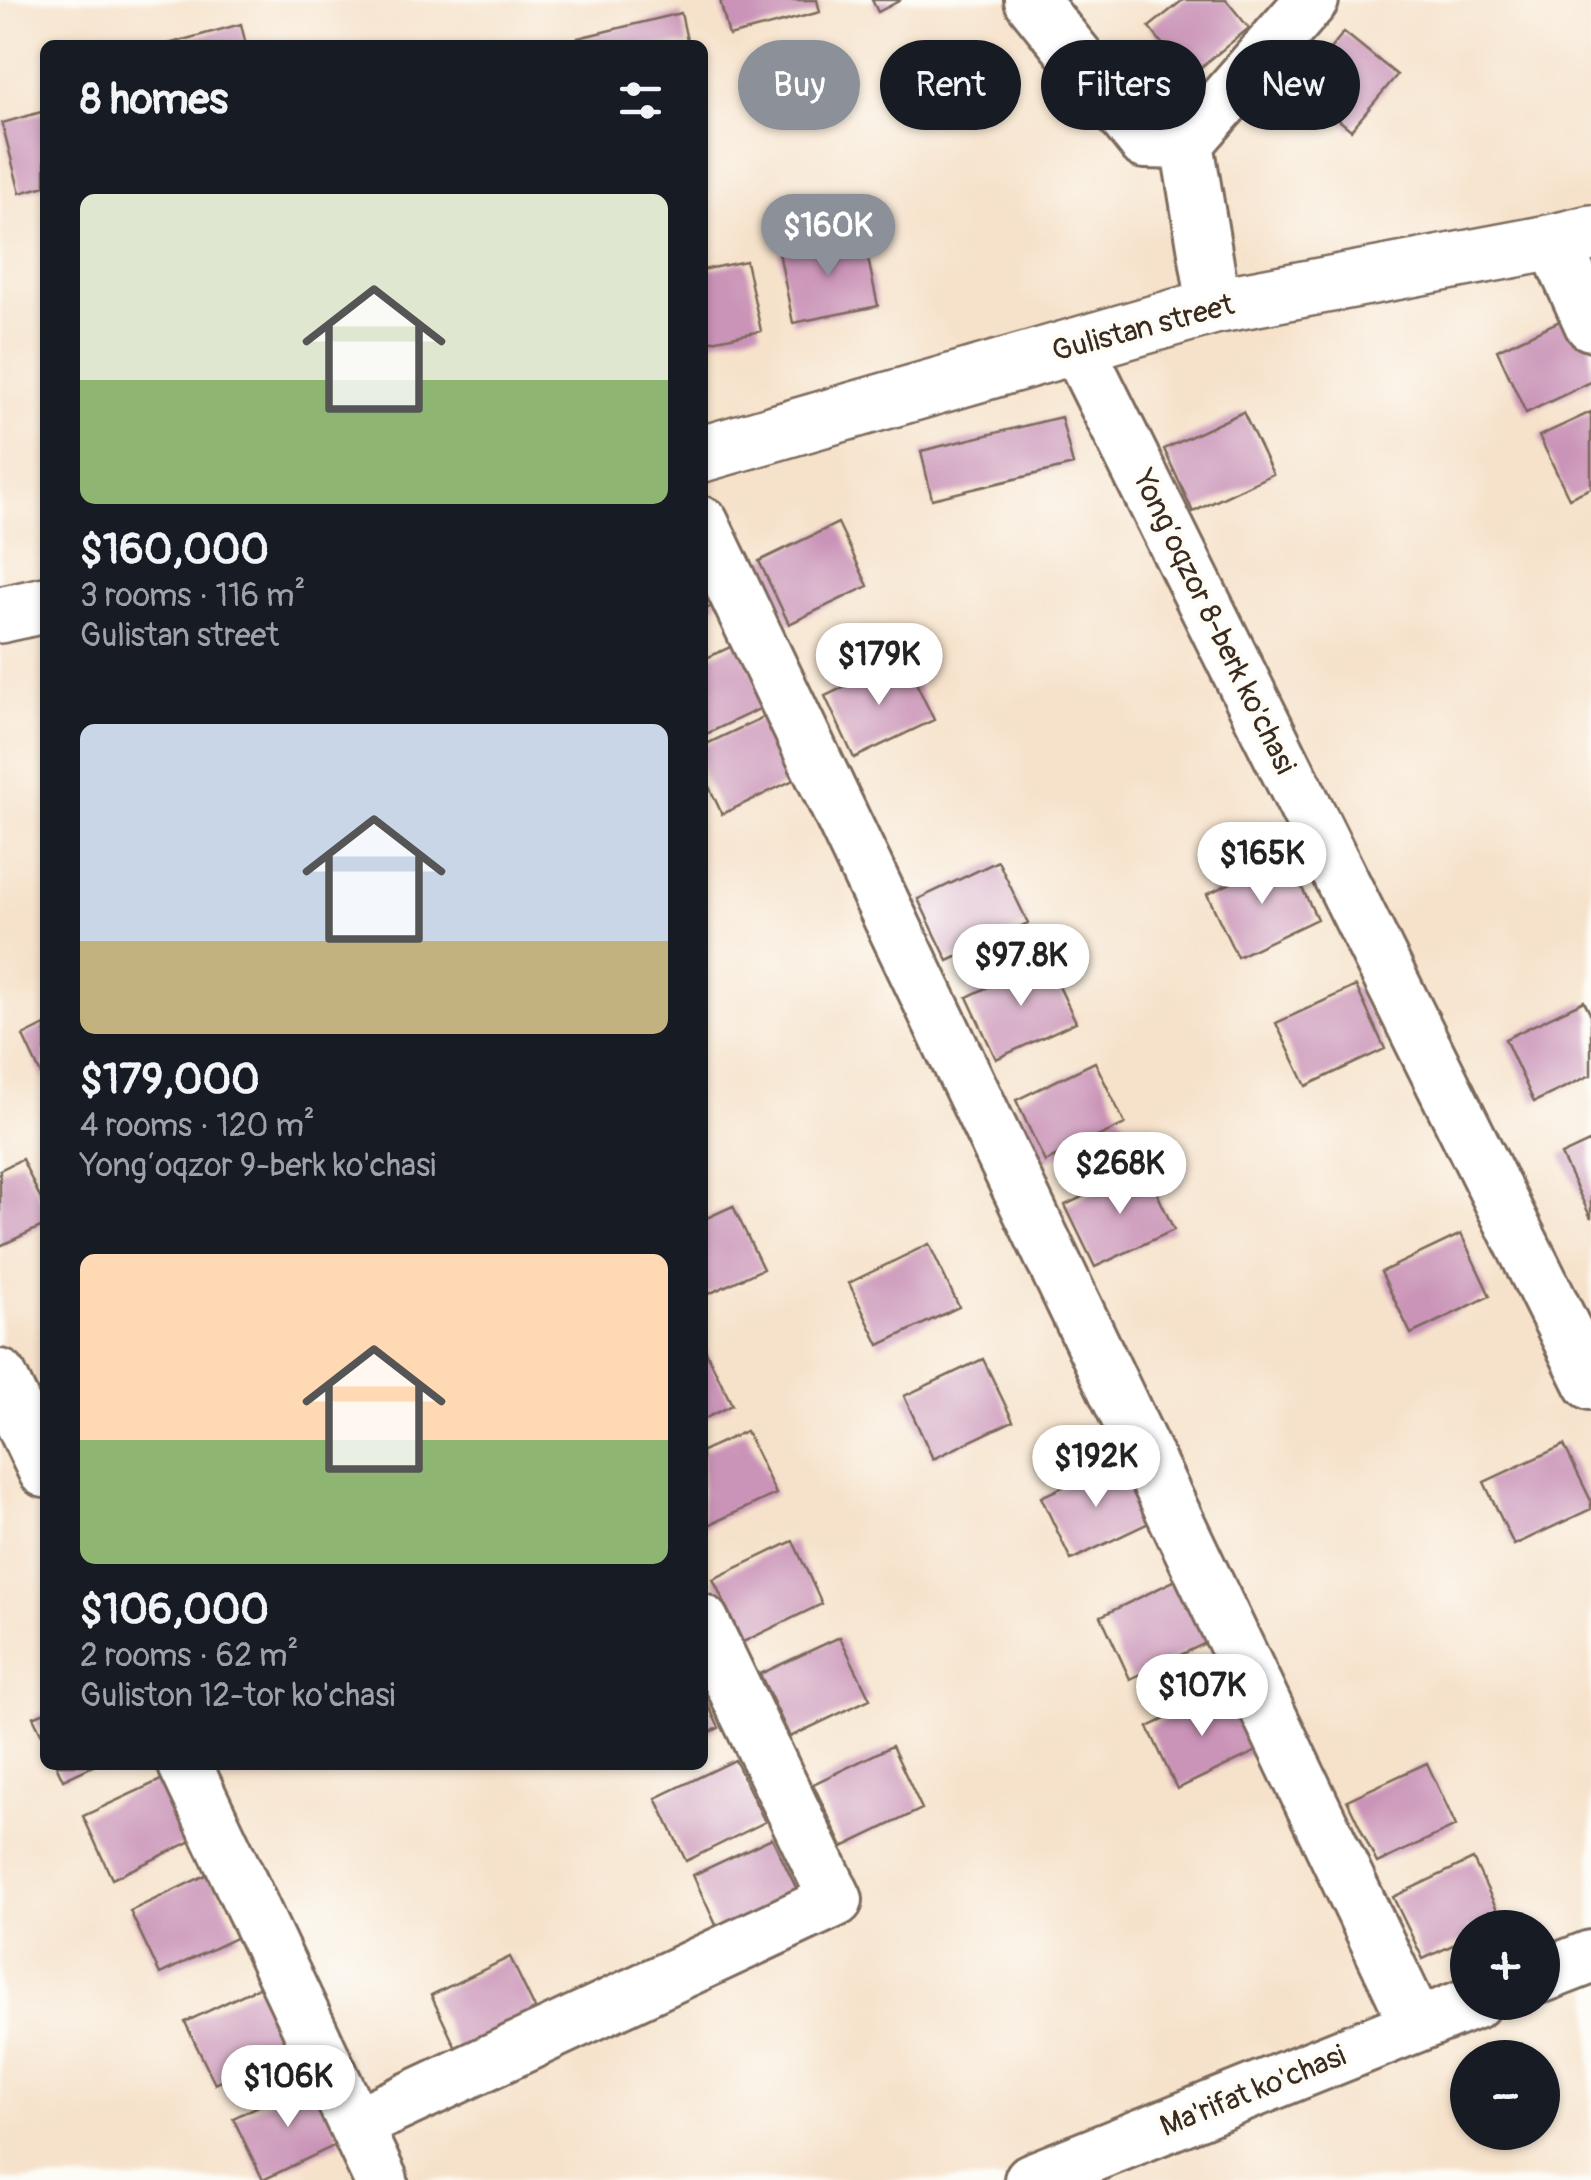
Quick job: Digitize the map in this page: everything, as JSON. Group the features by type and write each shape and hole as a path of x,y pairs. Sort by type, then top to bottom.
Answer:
{"main road":[{"name":"Gulistan street","path":"708,452 1214,306 1572,238"},
{"path":"0,615 40,607"}],"street":[{"path":"1031,0 1145,142 1187,143"},
{"path":"1187,143 1312,0"},
{"path":"1187,143 1214,306"},
{"path":"1572,238 1591,324"},
{"name":"Yong‘oqzor 8-berk ko'chasi","path":"1077,346 1591,1383"},
{"path":"708,536 1418,2025"},
{"path":"0,1376 40,1460"},
{"path":"356,2124 836,1900 708,1633"},
{"path":"187,1770 381,2180"},
{"path":"1560,1969 1591,1958"},
{"name":"Ma'rifat ko'chasi","path":"1031,2180 1450,2012"}],"building":[{"path":"720,0 817,0 820,12 729,36"},
{"path":"872,0 901,0 878,12"},
{"path":"1183,0 1226,0 1249,28 1234,40 1226,40 1226,47 1206,63 1206,40 1159,40 1149,27"},
{"path":"681,13 687,40 578,40"},
{"path":"241,24 245,40 183,40"},
{"path":"1344,32 1354,40 1337,40"},
{"path":"1360,45 1397,75 1360,119"},
{"path":"40,112 40,187 20,193 2,123"},
{"path":"863,235 878,306 793,323 779,252"},
{"path":"746,261 761,331 708,342 708,269"},
{"path":"1577,313 1591,343 1591,382 1526,413 1497,350"},
{"path":"1243,412 1273,474 1193,512 1164,449"},
{"path":"1591,412 1591,488 1569,498 1539,436"},
{"path":"1061,417 1073,465 932,499 921,451"},
{"path":"838,523 868,586 789,624 759,561"},
{"path":"708,582 718,603 708,608"},
{"path":"739,643 768,705 708,733 708,657"},
{"path":"904,658 934,720 854,758 825,696"},
{"path":"772,713 802,776 722,814 708,785 708,743"},
{"path":"1287,857 1317,919 1237,957 1207,894"},
{"path":"998,861 1028,923 948,961 918,899"},
{"path":"1046,959 1076,1022 996,1059 967,997"},
{"path":"1356,986 1385,1049 1306,1086 1276,1023"},
{"path":"1584,1001 1591,1015 1591,1075 1534,1102 1505,1039"},
{"path":"40,1028 40,1072 23,1036"},
{"path":"1095,1062 1125,1124 1045,1162 1016,1100"},
{"path":"1591,1141 1591,1218 1561,1155"},
{"path":"22,1159 40,1197 40,1227 0,1246 0,1170"},
{"path":"1145,1167 1174,1230 1095,1267 1065,1205"},
{"path":"733,1206 763,1269 708,1294 708,1217"},
{"path":"1461,1234 1490,1296 1411,1334 1381,1272"},
{"path":"929,1244 959,1307 879,1345 849,1283"},
{"path":"708,1355 732,1405 708,1417"},
{"path":"983,1359 1013,1421 933,1459 904,1396"},
{"path":"746,1431 776,1494 708,1525 708,1448"},
{"path":"1564,1445 1591,1501 1591,1509 1514,1545 1484,1482"},
{"path":"1121,1460 1151,1522 1071,1560 1041,1497"},
{"path":"793,1541 822,1604 743,1642 713,1579"},
{"path":"1180,1578 1210,1641 1130,1679 1101,1616"},
{"path":"840,1637 870,1699 790,1737 760,1674"},
{"path":"1228,1689 1257,1751 1177,1789 1148,1727"},
{"path":"708,1705 719,1728 708,1733"},
{"path":"892,1746 922,1809 843,1847 813,1784"},
{"path":"735,1760 765,1822 686,1861 656,1798"},
{"path":"1427,1763 1456,1826 1377,1863 1347,1800"},
{"path":"58,1770 84,1770 63,1780"},
{"path":"163,1779 192,1841 112,1879 83,1816"},
{"path":"772,1838 802,1900 722,1938 693,1875"},
{"path":"1473,1859 1497,1910 1450,1910 1450,1946 1423,1959 1393,1897"},
{"path":"210,1873 240,1936 160,1974 130,1911"},
{"path":"510,1957 540,2019 460,2057 431,1995"},
{"path":"265,1984 294,2046 215,2084 185,2022"},
{"path":"313,2080 342,2142 263,2180 233,2118"}]}
